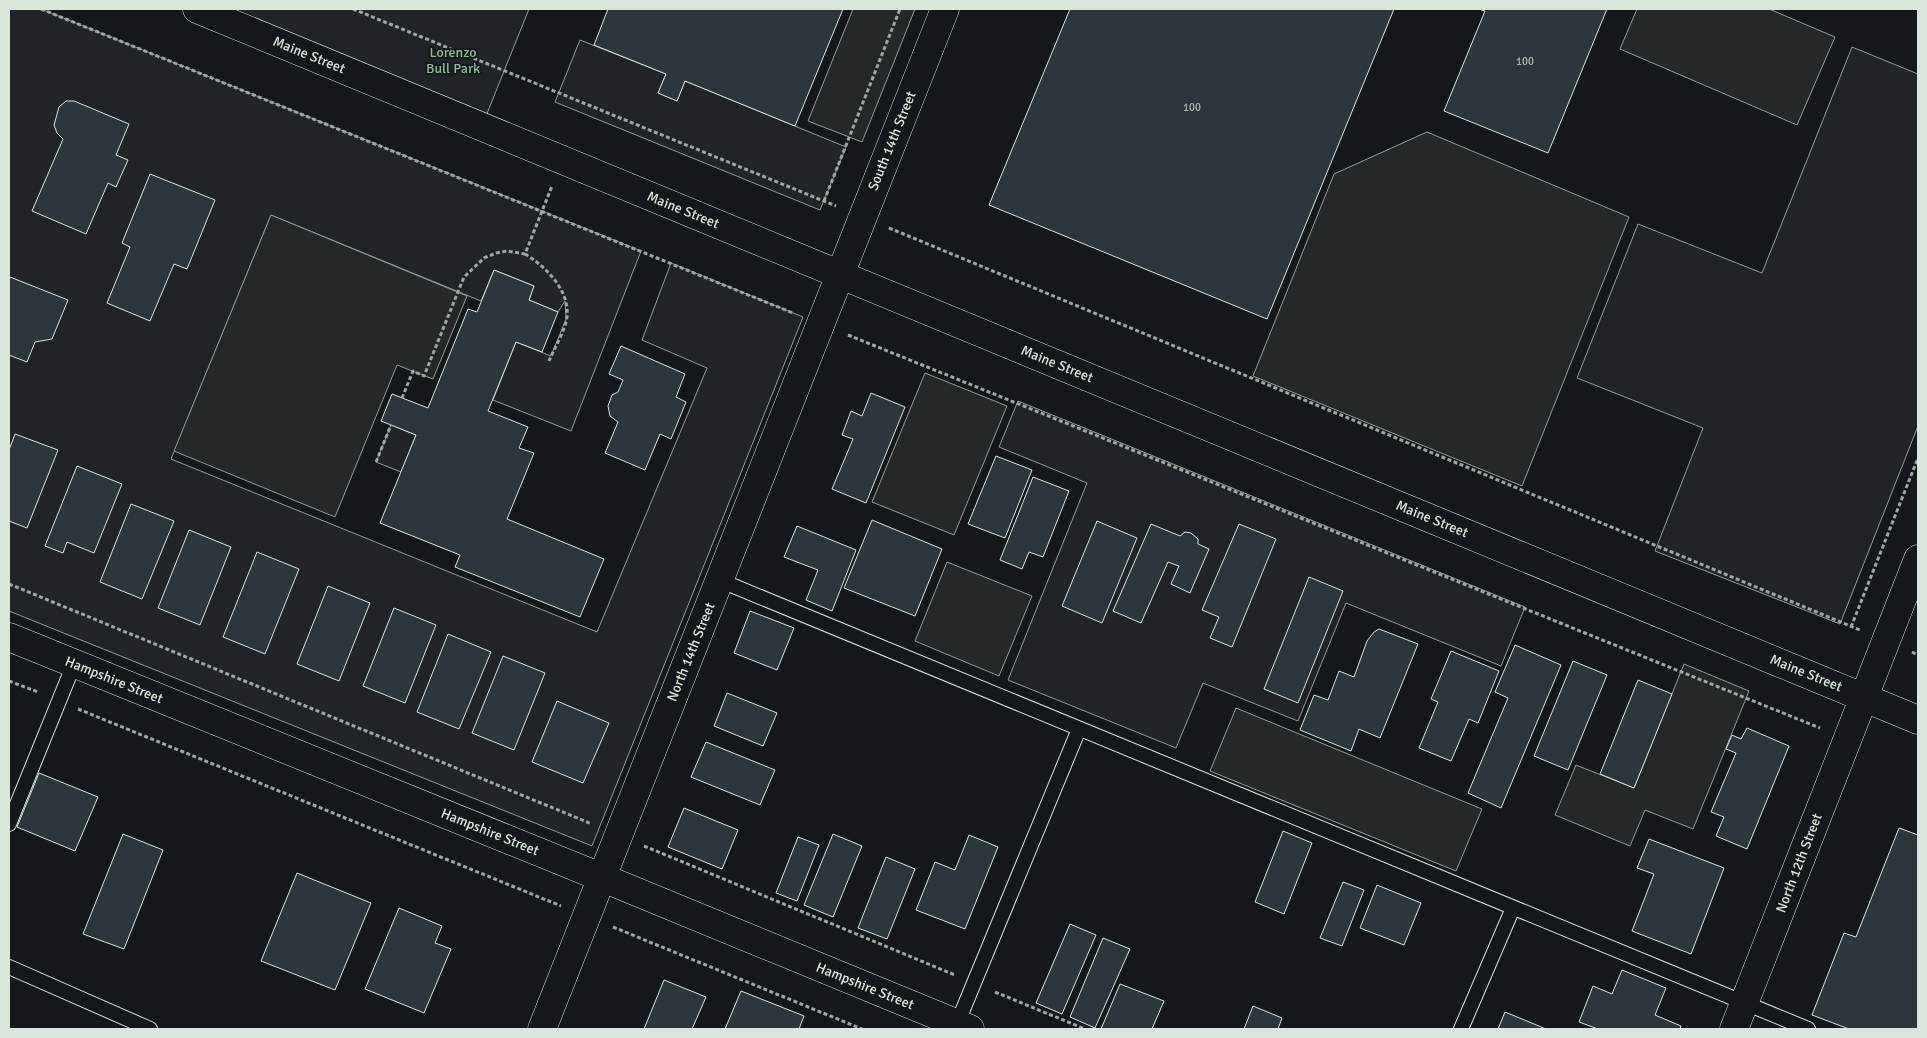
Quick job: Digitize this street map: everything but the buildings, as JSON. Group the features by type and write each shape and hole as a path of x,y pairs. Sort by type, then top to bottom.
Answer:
{"street":[{"name":"Maine Street","path":"197,9 1918,720"},
{"name":"South 14th Street","path":"839,274 944,9"},
{"name":"North 14th Street","path":"542,1029 839,274"},
{"name":"North 12th Street","path":"1734,1029 1918,559"},
{"name":"Hampshire Street","path":"9,637 964,1027"}],"lane":[{"path":"719,580 1808,1029"},
{"path":"9,824 74,664"},
{"path":"964,1027 974,983 1079,729"},
{"path":"1461,1029 1513,908"},
{"path":"9,967 150,1029"}],"path":[{"path":"41,9 543,210 820,324 1847,739"},
{"path":"354,9 1918,654"},
{"path":"824,202 900,9"},
{"path":"525,254 563,160"},
{"path":"402,398 413,371 424,376 464,277 484,258 496,253 507,251 525,254 547,270 559,287 565,300 566,318 549,361"},
{"path":"376,462 391,425"},
{"path":"1851,627 1918,458"},
{"path":"9,584 1085,1029"},
{"path":"9,680 862,1029"}],"green space":[{"path":"9,9 41,9 641,251 571,431 493,400 516,342 551,356 566,319 565,301 558,312 529,300 534,286 494,270 481,301 271,215 171,459 597,632 707,368 642,340 671,263 803,317 592,846 9,611"},
{"name":"Lorenzo Bull Park","path":"193,9 529,9 482,126"},
{"path":"580,40 666,74 658,93 677,101 685,81 846,147 820,210 555,102"},
{"path":"1852,47 1918,74 1918,426 1840,624 1655,551 1703,428 1577,378 1638,224 1762,273"},
{"path":"1018,401 1525,607 1501,666 1346,603 1298,721 1203,683 1176,748 1008,680 1087,483 999,447"},
{"path":"391,425 416,435 401,472 376,462"}],"shaded area":[{"path":"853,9 915,9 862,142 808,121"},
{"path":"1637,9 1769,9 1835,37 1797,125 1620,49"},
{"path":"1427,132 1629,217 1522,486 1253,376 1334,174"},
{"path":"271,215 467,296 433,379 397,365 335,517 174,451"},
{"path":"925,373 1007,406 954,535 872,502"},
{"path":"947,562 1032,596 999,676 915,641"},
{"path":"1684,664 1749,691 1693,829 1645,810 1630,846 1555,815 1576,765 1634,788"},
{"path":"1236,708 1482,809 1456,871 1210,771"}]}
